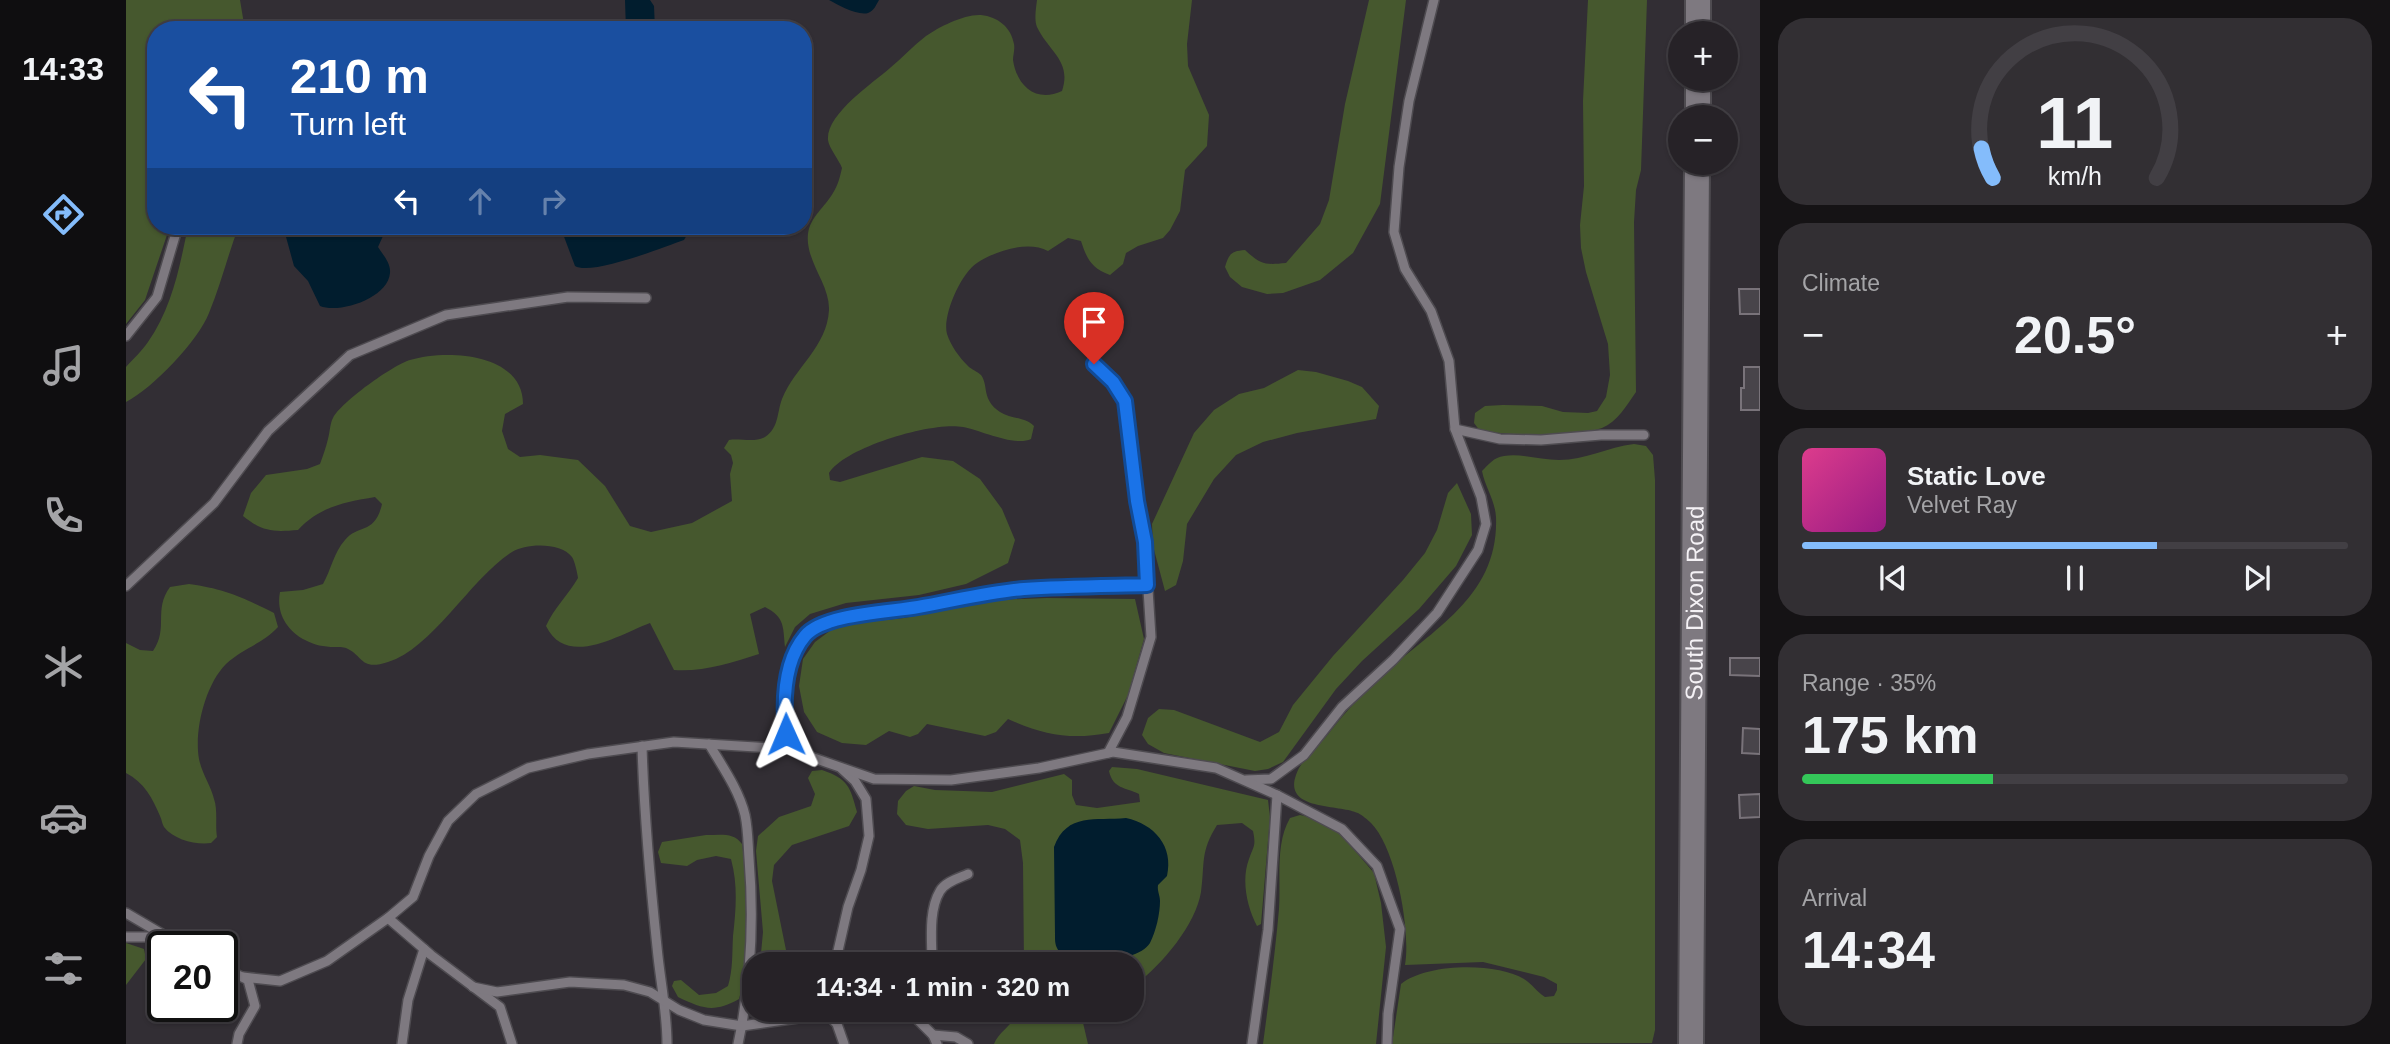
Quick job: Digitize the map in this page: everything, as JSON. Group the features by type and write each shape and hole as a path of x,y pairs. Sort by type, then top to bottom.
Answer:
{"main road":[{"path":"1698,0 1698,21"},
{"name":"South Dixon Road","path":"1691,1044 1697,175"}],"lane":[{"path":"1244,780 1271,779 1304,755 1342,706 1393,660 1437,613 1478,550 1486,524 1480,497 1455,429 1449,361 1432,311 1405,269 1394,232 1399,167 1409,101 1434,0"},
{"path":"126,336 157,297 175,235"},
{"path":"126,586 214,503 268,431 350,355 446,315 568,297 646,298"},
{"path":"1094,364 1113,382 1125,401 1137,501 1145,542 1151,637 1127,717 1108,753"},
{"path":"1455,429 1500,439 1541,440 1644,435"},
{"path":"788,749 784,718 787,681 805,634 824,624 862,613 911,608 1023,589 1147,585"},
{"path":"243,978 280,981 327,961 388,919 412,897 429,856 448,821 476,794 527,768 588,754 674,742 788,749 874,779 951,780 1039,768 1113,752 1216,768 1244,780 1342,829 1377,866 1400,929 1388,1014 1387,1044"},
{"path":"709,744 730,778 745,814 752,900 748,973 738,1044"},
{"path":"642,746 645,832 657,955 665,1002 667,1044"},
{"path":"838,952 869,836 866,799 855,781 840,767"},
{"path":"1252,1044 1268,930 1277,795"},
{"path":"932,952 934,908 940,890 968,874"},
{"path":"126,913 156,931"},
{"path":"388,919 500,1007 512,1044"},
{"path":"126,937 147,937"},
{"path":"402,1044 408,1000 424,949"},
{"path":"237,1044 239,1034 255,1006 248,980 238,975"},
{"path":"473,987 498,992 570,982 624,985 650,992 679,1010 704,1020 742,1026 770,1022"},
{"path":"835,1022 844,1044"},
{"path":"919,1022 935,1040 956,1037 968,1044"}],"green space":[{"path":"126,0 240,0 244,21 147,21 147,235 167,235 145,300 126,324"},
{"path":"1037,0 1192,0 1187,44 1188,66 1209,115 1207,146 1185,170 1180,211 1163,238 1126,253 1123,264 1110,275 1091,262 1081,241 1068,238 1048,251 1021,247 1002,251 977,263 959,285 947,317 947,334 965,363 981,375 994,407 1034,426 1031,439 1007,440 963,427 932,428 871,445 838,463 829,473 830,480 840,482 922,457 953,461 980,479 1002,509 1015,540 1008,563 966,584 919,595 846,603 810,614 795,627 785,647 780,619 765,607 750,614 759,654 696,670 674,670 650,623 595,645 580,647 555,639 546,626 578,578 572,557 552,546 526,547 512,552 482,578 420,643 404,655 388,662 367,664 346,648 323,646 305,640 288,626 281,613 280,592 303,590 323,584 341,545 350,535 371,525 382,504 375,497 343,504 315,516 298,530 275,531 263,528 243,516 251,493 266,475 307,469 320,464 332,420 338,411 368,385 410,360 443,355 462,356 497,365 511,374 520,387 523,404 505,414 502,431 508,449 520,457 540,455 578,460 605,486 630,526 651,532 692,523 732,501 730,474 733,463 731,455 724,448 729,440 757,440 770,433 782,399 817,346 827,323 828,300 810,254 808,235 812,235 812,222 835,190 842,168 828,140 834,120 852,100 926,36 952,22 974,15 993,18 1007,28 1014,44 1015,70 1024,85 1037,94 1062,91 1062,64 1042,36 1036,24"},
{"path":"1369,0 1406,0 1380,204 1353,253 1320,280 1283,293 1267,294 1242,287 1230,277 1225,267 1231,254 1245,250 1264,263 1286,263 1320,224 1329,200 1345,104"},
{"path":"1588,0 1647,0 1641,170 1636,190 1634,222 1636,392 1621,413 1602,428 1542,435 1480,431 1474,423 1475,413 1485,406 1542,406 1563,412 1588,413 1597,411 1606,397 1610,375 1608,344 1581,248 1580,225 1584,186 1583,101"},
{"path":"186,235 236,235 209,313 195,337 174,363 126,402 126,367 156,329 169,301"},
{"path":"1298,370 1316,372 1362,387 1379,406 1376,419 1297,433 1263,442 1236,455 1214,479 1187,524 1183,561 1176,585 1165,591 1153,546 1152,524 1194,433 1214,410 1239,394 1264,388"},
{"path":"1634,444 1646,446 1653,455 1655,480 1655,1030 1652,1043 1392,1044 1401,984 1412,977 1462,967 1497,970 1524,979 1545,997 1554,996 1557,984 1544,977 1483,962 1405,965 1406,932 1400,891 1388,851 1380,835 1371,823 1358,813 1315,804 1298,795 1294,787 1298,769 1362,695 1442,625 1475,589 1487,568 1494,545 1496,517 1482,471 1489,464 1497,458 1511,455 1552,460 1569,459"},
{"path":"1457,483 1471,514 1472,535 1456,566 1419,609 1362,661 1336,689 1283,762 1255,771 1164,753 1148,744 1142,735 1148,718 1159,709 1174,710 1260,742 1279,732 1293,705 1425,553 1437,530 1448,493"},
{"path":"189,584 223,591 263,607 274,613 278,627 226,664 207,696 200,722 198,748 200,764 216,808 217,837 211,843 186,841 168,832 147,792 138,781 126,773 126,643 140,650 153,651 160,635 165,595 170,587"},
{"path":"1135,599 1144,639 1128,695 1109,733 1057,735 1008,719 996,732 985,736 927,724 918,734 910,737 889,731 866,745 842,743 817,732 804,712 799,686 803,659 815,642 831,630 857,623 904,618 995,600"},
{"path":"1112,767 1137,769 1268,800 1270,817 1261,924 1257,926 1253,919 1245,884 1254,845 1253,831 1242,823 1217,825 1206,850 1201,892 1192,917 1167,955 1144,978 1144,952 1024,952 1023,863 1020,840 1005,829 988,825 928,829 906,825 897,814 898,801 914,786 935,790 992,792 1064,774 1072,780 1072,795 1076,805 1097,808 1140,802 1139,794 1120,787 1113,781 1109,771"},
{"path":"822,770 843,780 857,812 849,826 792,845 774,865 772,881 786,952 761,952 763,932 756,851 758,836 779,817 811,806 815,794 808,778 812,771"},
{"path":"1300,815 1338,831 1374,873 1381,903 1386,947 1376,1044 1263,1044 1279,909 1282,839 1290,818"},
{"path":"721,835 731,836 742,844 748,902 748,942 747,952 742,952 742,986 739,999 715,1008 702,1007 678,997 672,986 674,981 681,980 699,995 716,993 728,986 736,907 731,859 716,856 697,860 687,866 661,863 658,852 662,842"},
{"path":"126,943 144,949 146,959 126,985"},
{"path":"1011,1022 1083,1022 1088,1044 994,1044"}],"water":[{"path":"625,0 650,0 654,6 655,21 626,21"},
{"path":"829,0 879,0 872,11 864,14"},
{"path":"285,235 384,235 378,247 386,259 390,273 381,290 372,297 350,306 329,308 320,306 308,281 294,266"},
{"path":"563,235 687,235 684,240 611,264 583,268 575,266"},
{"path":"1126,818 1136,821 1153,831 1164,846 1167,876 1158,885 1160,901 1156,928 1150,943 1139,952 1061,952 1055,942 1054,847 1067,828 1075,823 1093,819"}],"building":[{"path":"1739,289 1760,289 1760,314 1740,314"},
{"path":"1744,367 1760,367 1760,410 1741,410"},
{"path":"1730,658 1760,658 1760,676 1730,675"},
{"path":"1743,728 1760,729 1760,754 1742,753"},
{"path":"1760,794 1760,817 1740,818 1739,795"}],"route":[{"path":"786,734 784,718 787,681 794,657 805,634 824,624 862,613 911,608 1023,589 1147,585 1145,542 1137,501 1125,401 1113,382 1094,364"}]}
